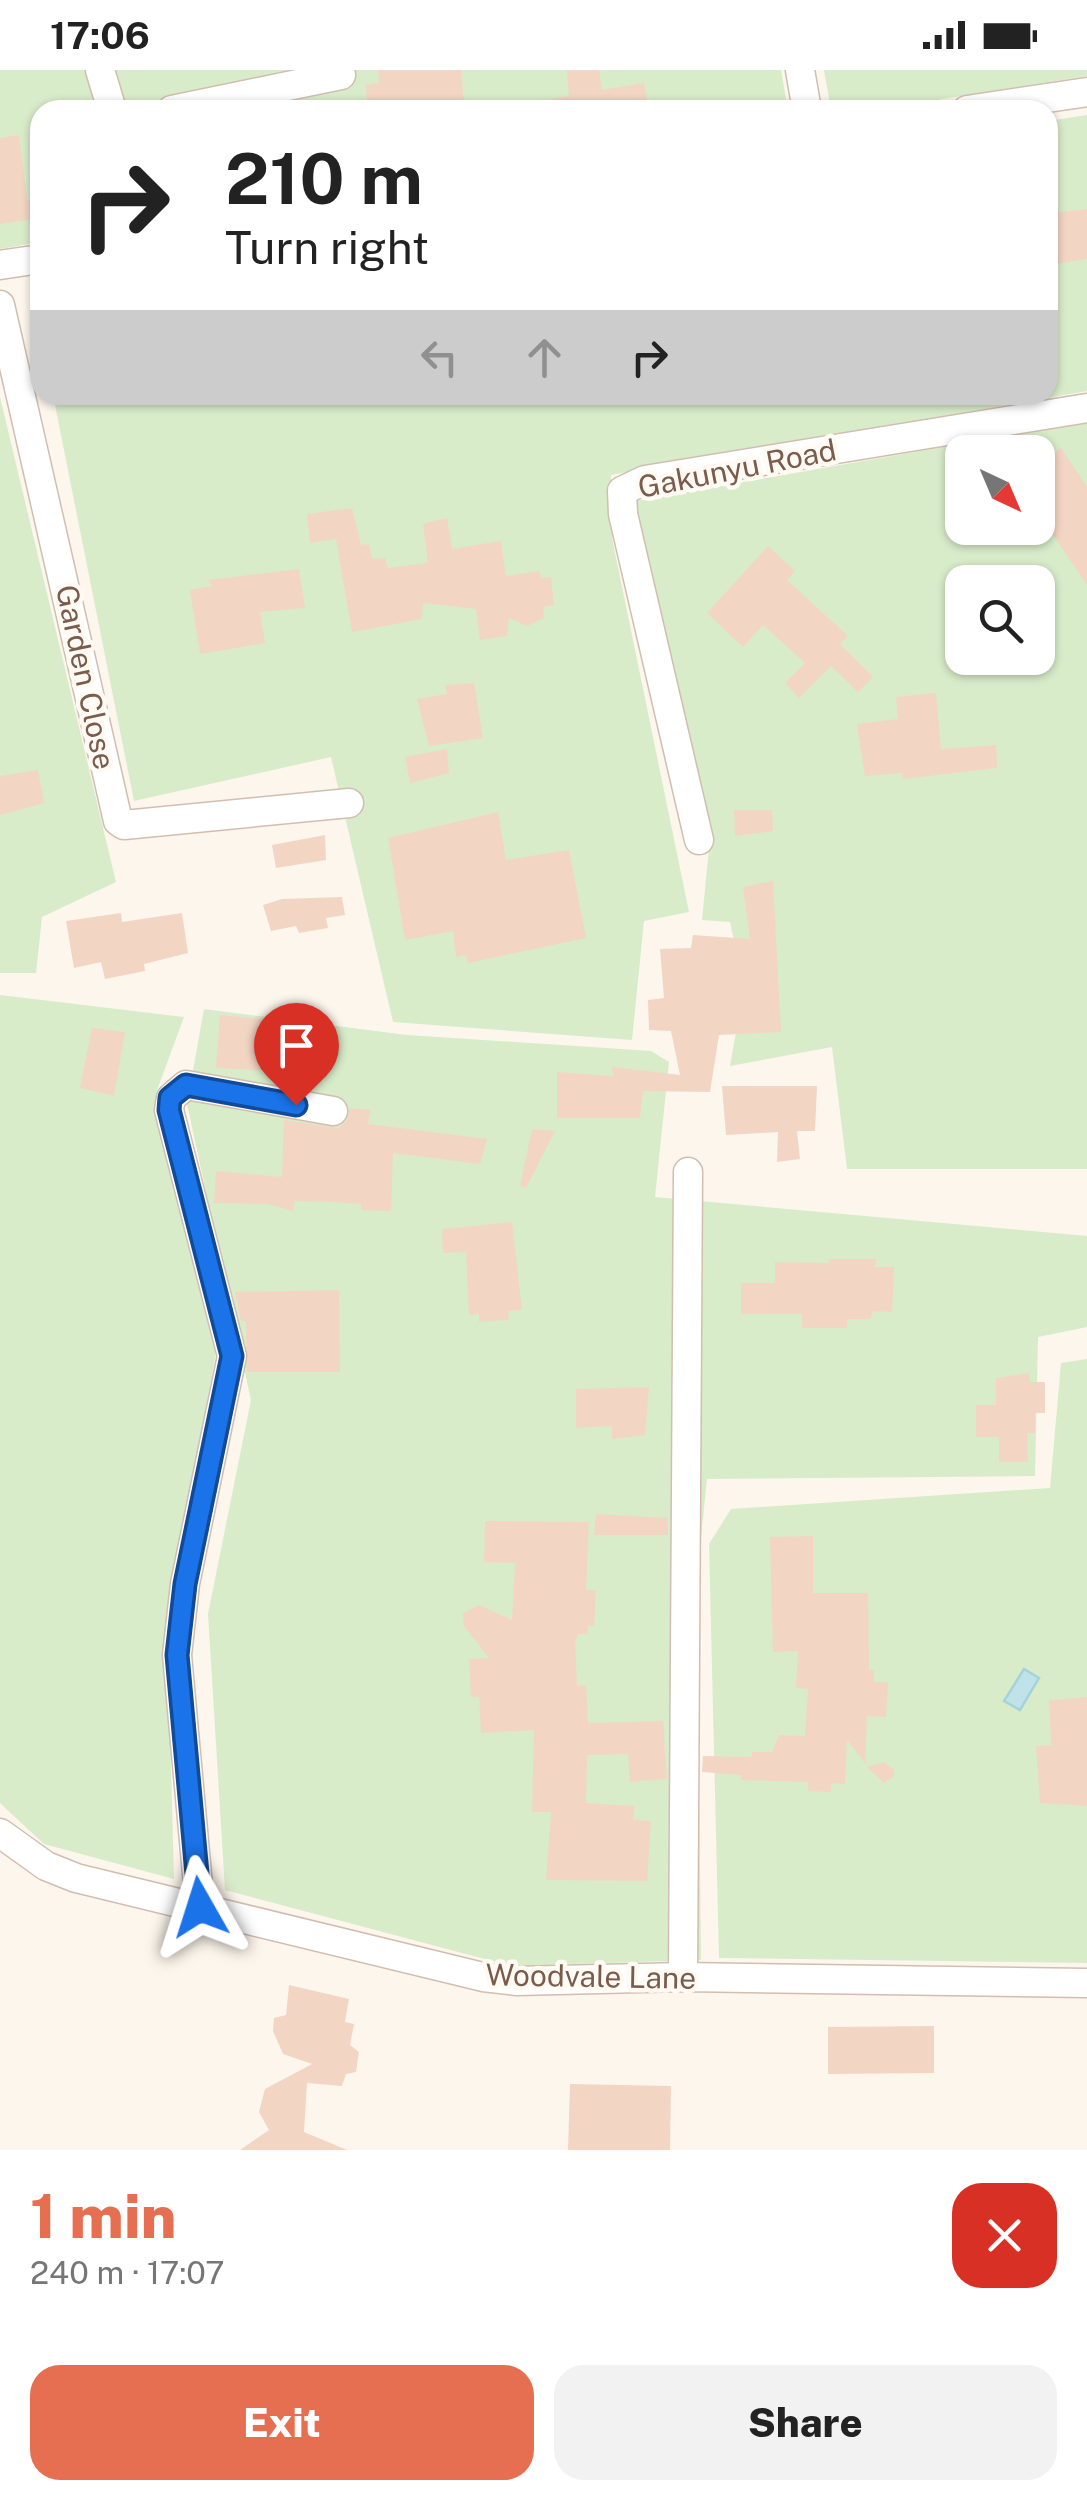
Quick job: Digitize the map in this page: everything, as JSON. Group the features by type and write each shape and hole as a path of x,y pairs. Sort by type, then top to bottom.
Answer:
{"street":[{"path":"100,70 109,100"},
{"path":"800,70 804,100"},
{"path":"220,100 341,75"},
{"path":"1034,100 1087,92"},
{"path":"0,265 30,260"},
{"name":"Garden Close","path":"0,305 118,821 124,825 349,803"},
{"name":"Gakunyu Road","path":"699,840 622,514 622,491 645,480 1087,408"},
{"path":"200,1907 177,1655 185,1584 232,1356 169,1110 170,1098 186,1085 333,1111"},
{"path":"684,1977 688,1172"},
{"name":"Woodvale Lane","path":"0,1833 46,1866 76,1878 484,1977 517,1981 684,1977 1087,1983"}],"green space":[{"path":"0,70 781,70 786,100 30,100 30,244 0,249"},
{"path":"824,70 1087,70 1087,76 936,100 829,100"},
{"path":"1087,115 1087,391 1058,396 1058,119"},
{"path":"0,397 116,882 42,917 36,973 0,973"},
{"path":"55,405 1008,405 611,475 612,538 689,912 644,921 632,1040 393,1022 331,757 134,801"},
{"path":"1087,422 1087,1169 847,1169 832,1047 730,1066 744,987 730,922 702,920 709,848 635,501 945,447 945,545 1055,545 1055,435 1013,435"},
{"path":"0,995 184,1017 156,1093 216,1353 167,1616 174,1879 44,1844 0,1803"},
{"path":"204,1009 407,1035 651,1051 669,1062 655,1197 1087,1236 1087,1327 1038,1337 1035,1476 707,1479 697,1577 701,1960 511,1966 225,1890 208,1614 251,1400 187,1104"},
{"path":"1087,1359 1087,1963 719,1958 709,1544 731,1509 1050,1488 1061,1363"}],"water":[{"path":"1024,1669 1039,1678 1020,1710 1004,1701"}],"building":[{"path":"378,70 461,70 464,100 367,100 366,85 379,83"},
{"path":"567,70 599,70 602,90 644,83 647,100 551,100 569,96"},
{"path":"19,135 30,220 0,224 0,138"},
{"path":"1087,209 1087,259 1058,263 1058,213"},
{"path":"1061,448 1087,487 1087,585 1055,538 1055,452"},
{"path":"352,508 361,545 369,544 372,559 385,558 388,568 428,563 423,524 447,518 452,549 501,541 506,576 539,571 541,578 551,577 554,605 543,607 544,618 527,626 509,618 507,636 480,640 476,609 423,603 422,619 352,632 336,539 310,543 307,514"},
{"path":"768,546 795,571 787,580 848,636 840,644 873,677 858,692 831,666 799,698 785,683 805,663 763,625 743,647 707,613"},
{"path":"299,569 305,608 260,612 265,643 200,654 190,590 212,586 208,580"},
{"path":"474,683 483,738 429,746 417,699 447,694 445,685"},
{"path":"936,693 941,749 996,745 997,768 903,779 902,773 865,776 857,724 898,719 896,697"},
{"path":"447,749 449,773 410,783 405,757"},
{"path":"38,770 44,803 0,815 0,776"},
{"path":"734,810 772,810 773,831 735,836"},
{"path":"498,812 506,860 569,850 586,938 468,963 466,955 456,957 453,931 405,940 388,838"},
{"path":"325,835 326,860 276,868 272,845"},
{"path":"773,881 781,1032 719,1035 710,1092 643,1091 640,1118 557,1118 557,1072 613,1076 612,1067 680,1075 671,1031 649,1030 648,1000 664,998 660,949 691,948 693,935 750,939 743,887"},
{"path":"342,897 345,915 326,918 328,928 299,933 296,926 271,931 263,905 282,899"},
{"path":"121,913 122,922 182,913 188,953 144,964 145,971 105,979 101,962 74,968 66,921"},
{"path":"220,1015 304,1023 301,1072 216,1068"},
{"path":"92,1028 125,1032 114,1096 80,1088"},
{"path":"722,1086 817,1086 815,1131 797,1131 800,1159 777,1162 778,1132 726,1135"},
{"path":"350,1108 371,1110 368,1124 487,1139 480,1164 393,1153 391,1211 361,1210 361,1204 334,1202 294,1201 293,1211 268,1204 214,1203 216,1171 282,1177 284,1120 338,1128 347,1121"},
{"path":"532,1129 555,1131 526,1188 520,1186"},
{"path":"512,1222 522,1310 508,1311 509,1320 479,1322 479,1314 469,1315 466,1252 443,1253 442,1229"},
{"path":"829,1259 877,1259 874,1267 894,1267 892,1312 873,1311 870,1319 847,1319 847,1328 802,1328 802,1314 741,1314 741,1283 775,1283 775,1262 829,1263"},
{"path":"339,1290 340,1372 247,1372 246,1321 241,1321 235,1292"},
{"path":"1029,1373 1030,1382 1045,1382 1045,1413 1035,1413 1035,1433 1027,1433 1028,1462 999,1462 999,1437 976,1437 976,1405 996,1405 996,1378"},
{"path":"649,1387 645,1435 612,1439 612,1426 576,1428 576,1389"},
{"path":"596,1514 668,1518 668,1535 594,1535"},
{"path":"485,1521 589,1522 586,1590 596,1590 594,1626 588,1626 587,1634 578,1634 575,1643 577,1686 586,1685 588,1723 663,1721 667,1779 630,1782 628,1754 587,1755 586,1803 635,1806 633,1820 651,1821 647,1881 546,1880 551,1812 532,1812 534,1730 481,1733 479,1697 471,1697 469,1659 489,1658 464,1626 463,1613 479,1605 512,1620 515,1563 484,1562"},
{"path":"813,1536 813,1593 868,1593 869,1670 874,1670 874,1682 888,1682 886,1717 867,1716 865,1763 847,1740 845,1784 831,1783 831,1792 808,1791 808,1782 741,1780 741,1775 702,1772 703,1756 752,1757 752,1752 772,1752 779,1735 805,1736 808,1689 796,1688 798,1651 773,1652 770,1537"},
{"path":"1087,1697 1087,1806 1040,1803 1036,1746 1051,1745 1049,1700"},
{"path":"884,1762 894,1770 894,1776 884,1783 867,1767"},
{"path":"289,1985 349,1999 345,2022 354,2024 350,2045 359,2052 356,2072 346,2074 342,2086 307,2083 304,2132 347,2150 240,2150 269,2130 259,2112 265,2089 312,2064 283,2054 273,2031 274,2018 286,2015"},
{"path":"934,2026 934,2073 828,2074 828,2027"},
{"path":"570,2084 671,2086 670,2150 568,2150"}],"route":[{"path":"200,1907 180,1724 177,1655 185,1584 232,1356 169,1110 170,1098 186,1085 296,1105"}]}
